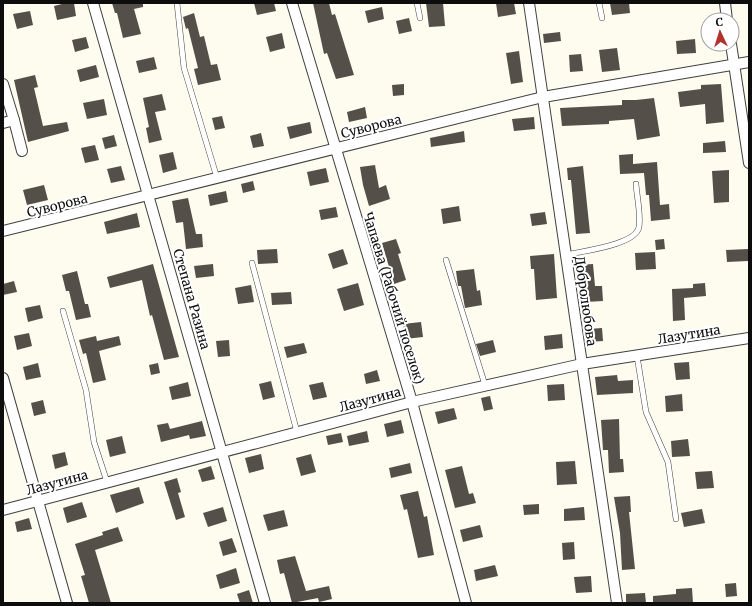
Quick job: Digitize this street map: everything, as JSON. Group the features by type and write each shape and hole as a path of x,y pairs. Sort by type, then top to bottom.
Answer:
{"street":[{"name":"Степана Разина","path":"93,3 265,603"},
{"name":"Чапаева (Рабочий поселок)","path":"292,3 412,402 466,603"},
{"name":"Добролюбова","path":"529,3 617,603"},
{"path":"732,52 749,164"},
{"name":"Суворова","path":"3,231 543,97 749,62"},
{"path":"3,84 22,151"},
{"path":"3,123 14,120"},
{"name":"Лазутина","path":"3,510 412,402 485,385 582,364 749,338"},
{"path":"3,378 67,603"}],"lane":[{"path":"177,3 184,68 216,178"},
{"path":"417,3 420,18"},
{"path":"599,3 602,18"},
{"path":"566,255 622,242 635,235 639,229 636,184"},
{"path":"446,260 485,385"},
{"path":"252,263 297,432"},
{"path":"63,311 86,390 94,442 107,482"},
{"path":"637,356 646,412 668,462 676,519"}],"building":[{"path":"74,3 76,16 57,20 54,6"},
{"path":"112,3 143,3 143,7 134,9 141,34 123,38 117,13 115,13"},
{"path":"254,3 274,3 276,11 257,15"},
{"path":"313,3 329,3 332,15 335,14 354,75 336,79 327,53 324,54"},
{"path":"426,3 443,3 445,26 429,27"},
{"path":"496,3 514,3 516,14 498,17"},
{"path":"610,3 629,3 630,13 612,15"},
{"path":"382,7 384,19 368,23 365,11"},
{"path":"30,11 33,25 17,29 13,14"},
{"path":"194,13 200,37 204,36 211,65 217,64 221,80 198,85 194,69 198,68 188,28 186,29 183,17"},
{"path":"409,18 412,31 399,34 396,21"},
{"path":"560,32 561,41 544,43 543,34"},
{"path":"282,33 285,48 270,52 266,37"},
{"path":"86,37 89,48 75,52 72,40"},
{"path":"695,39 696,53 677,54 676,41"},
{"path":"617,48 620,70 602,72 599,50"},
{"path":"519,51 523,82 511,84 506,53"},
{"path":"581,54 583,71 570,72 569,55"},
{"path":"154,57 157,69 139,73 136,61"},
{"path":"96,65 99,77 80,82 77,70"},
{"path":"35,75 38,87 34,88 43,126 67,122 69,131 28,142 14,80"},
{"path":"404,84 404,95 393,96 392,85"},
{"path":"721,84 724,122 706,124 705,104 680,107 678,92 701,89 701,85"},
{"path":"162,94 166,110 155,112 162,140 149,143 146,128 149,127 143,98"},
{"path":"654,98 660,136 637,140 634,119 609,121 609,124 562,126 560,108 622,105 622,100"},
{"path":"104,99 107,115 87,119 83,103"},
{"path":"365,107 367,118 349,122 347,112"},
{"path":"222,116 225,128 215,130 212,118"},
{"path":"534,117 535,129 514,131 512,119"},
{"path":"310,122 312,133 290,139 287,127"},
{"path":"464,131 465,142 431,147 430,138"},
{"path":"261,133 264,146 253,148 250,136"},
{"path":"114,135 117,146 105,149 102,138"},
{"path":"725,141 726,152 703,153 703,143"},
{"path":"95,145 99,160 85,163 81,148"},
{"path":"173,152 177,169 163,173 159,155"},
{"path":"633,154 633,164 657,162 660,205 669,204 670,219 651,221 649,195 646,195 644,173 620,174 619,155"},
{"path":"375,165 379,188 386,185 390,199 369,206 360,167"},
{"path":"121,166 125,180 111,183 107,169"},
{"path":"583,166 590,233 576,234 571,180 568,180 567,168"},
{"path":"326,168 329,182 310,186 307,172"},
{"path":"729,170 729,202 714,203 712,171"},
{"path":"253,181 255,190 243,193 241,184"},
{"path":"44,185 48,200 27,205 23,190"},
{"path":"226,191 228,202 210,206 208,195"},
{"path":"188,198 196,234 202,234 203,247 186,249 183,222 176,223 172,201"},
{"path":"459,206 461,221 443,224 441,209"},
{"path":"336,207 338,217 321,220 319,210"},
{"path":"545,212 547,224 532,226 530,214"},
{"path":"137,213 140,227 107,234 104,222"},
{"path":"396,239 401,253 398,254 406,280 394,284 382,243"},
{"path":"664,239 665,249 656,250 655,240"},
{"path":"277,249 278,263 258,264 257,250"},
{"path":"343,249 348,264 333,269 328,254"},
{"path":"748,249 748,261 727,262 726,250"},
{"path":"655,252 656,269 636,270 635,253"},
{"path":"554,254 557,298 536,300 534,269 531,269 530,256"},
{"path":"153,264 179,357 164,360 152,315 150,316 142,280 110,288 107,277"},
{"path":"213,264 214,276 196,278 194,266"},
{"path":"593,264 595,286 602,286 603,301 586,302 584,278 579,279 578,265"},
{"path":"474,269 477,291 480,290 482,305 465,308 461,286 458,286 456,271"},
{"path":"77,271 85,304 88,304 91,317 76,320 69,291 66,291 62,275"},
{"path":"14,281 17,292 3,295 3,284"},
{"path":"358,283 364,305 344,311 337,289"},
{"path":"705,283 706,296 684,298 685,320 673,321 672,289 693,288 693,284"},
{"path":"251,285 254,302 238,304 235,288"},
{"path":"291,292 292,304 272,305 271,293"},
{"path":"40,305 43,318 28,322 25,308"},
{"path":"421,322 423,337 405,339 403,324"},
{"path":"602,328 603,341 589,342 588,329"},
{"path":"29,333 32,346 17,350 14,336"},
{"path":"562,334 563,348 545,350 544,336"},
{"path":"96,336 97,341 119,336 121,345 99,351 106,380 93,383 86,353 83,354 79,340"},
{"path":"229,340 230,356 218,357 216,341"},
{"path":"493,340 496,352 480,356 476,344"},
{"path":"304,343 307,353 287,358 284,347"},
{"path":"689,362 690,379 676,380 674,363"},
{"path":"38,363 41,377 26,380 23,367"},
{"path":"158,363 160,373 151,375 149,365"},
{"path":"377,370 380,381 366,384 364,374"},
{"path":"617,375 618,381 633,380 633,393 597,395 595,377"},
{"path":"271,381 275,397 263,400 259,384"},
{"path":"188,382 191,396 172,400 169,387"},
{"path":"323,382 327,397 313,400 309,385"},
{"path":"564,384 565,400 548,401 547,385"},
{"path":"682,394 683,411 666,412 665,396"},
{"path":"490,396 493,409 484,411 481,398"},
{"path":"43,400 46,413 34,416 31,403"},
{"path":"454,408 457,419 438,424 435,412"},
{"path":"619,419 620,459 623,459 624,472 609,473 608,450 603,450 601,420"},
{"path":"401,420 404,433 387,437 384,424"},
{"path":"202,421 206,436 190,439 189,435 161,442 157,425 168,423 170,429"},
{"path":"367,431 369,442 349,446 347,436"},
{"path":"341,433 343,442 328,445 326,436"},
{"path":"122,436 126,453 110,457 106,440"},
{"path":"688,439 690,456 672,457 671,441"},
{"path":"65,452 68,465 55,469 52,455"},
{"path":"261,454 264,469 249,473 245,458"},
{"path":"311,454 316,472 301,476 296,458"},
{"path":"575,461 577,484 557,485 556,462"},
{"path":"410,463 412,473 391,478 389,468"},
{"path":"211,466 215,479 202,482 198,470"},
{"path":"462,466 469,494 473,493 476,503 455,508 445,470"},
{"path":"712,471 714,488 697,489 695,472"},
{"path":"177,478 181,492 178,493 185,517 176,520 164,482"},
{"path":"139,487 144,503 116,513 110,495"},
{"path":"418,491 424,517 427,516 434,555 418,558 407,509 404,510 400,495"},
{"path":"630,496 631,512 629,512 635,569 622,570 620,533 614,497"},
{"path":"82,502 87,517 67,523 63,508"},
{"path":"539,504 539,514 524,515 523,505"},
{"path":"223,507 227,521 208,527 203,513"},
{"path":"584,507 585,520 564,521 564,509"},
{"path":"702,509 705,523 684,527 681,513"},
{"path":"284,510 288,526 268,531 263,515"},
{"path":"29,518 32,529 17,532 15,522"},
{"path":"480,525 483,537 463,542 460,530"},
{"path":"118,527 123,541 95,550 111,603 89,603 81,576 85,575 75,544 103,535 102,532"},
{"path":"232,538 237,552 223,556 219,542"},
{"path":"574,542 575,559 563,560 562,543"},
{"path":"295,556 306,591 329,586 332,599 319,602 318,598 292,603 284,573 280,574 277,560"},
{"path":"495,565 498,576 476,581 474,570"},
{"path":"236,568 240,583 220,589 216,575"},
{"path":"591,576 592,592 576,593 574,577"},
{"path":"736,583 737,596 726,597 725,584"},
{"path":"692,588 693,603 653,603 653,596 676,594 676,589"},
{"path":"249,590 253,603 240,603 237,594"},
{"path":"645,593 646,603 626,603 626,594"}]}
